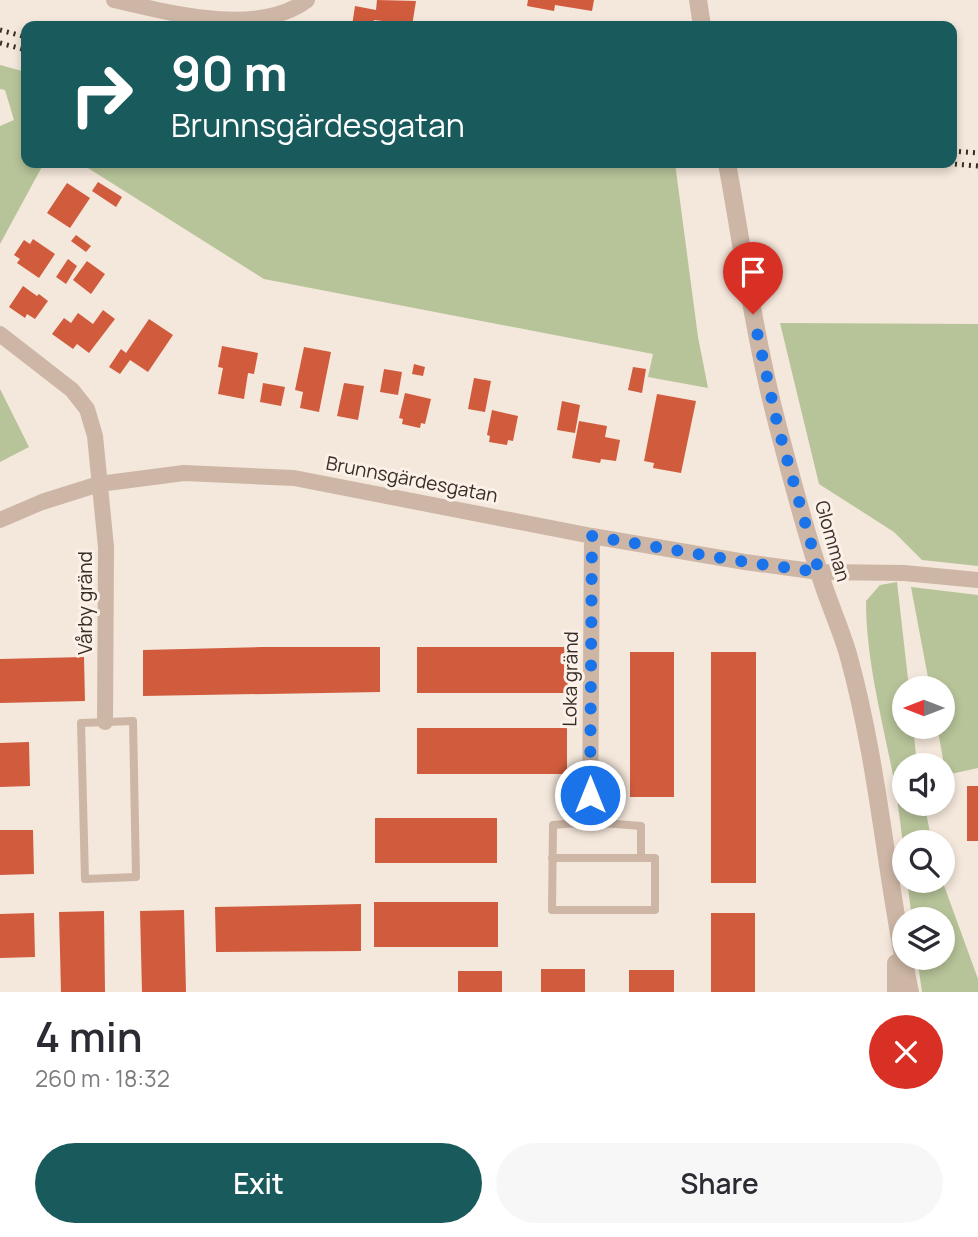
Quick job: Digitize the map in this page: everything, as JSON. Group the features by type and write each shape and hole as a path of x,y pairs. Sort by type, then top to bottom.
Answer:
{"street":[{"path":"114,0 227,21 270,18 307,0"},
{"path":"698,0 701,21"},
{"name":"Glomman","path":"728,168 764,371 819,572 848,654 886,848 894,907"},
{"name":"Vårby gränd","path":"0,334 72,390 87,409 95,436 106,547 105,722"},
{"name":"Brunnsgärdesgatan","path":"0,520 42,502 99,484 184,473 294,478 592,536 745,562 819,572 904,573 978,580"},
{"name":"Loka gränd","path":"590,822 592,536"},
{"name":"Glomman","path":"896,970 896,992"},
{"name":"Glomman","path":"905,970 910,992"}],"lane":[{"path":"133,721 136,877 85,879 81,723 105,722 133,721"},
{"path":"552,858 640,858 655,858 655,910 552,910 552,858 553,825 590,822 640,826 640,858"}],"green space":[{"path":"0,65 21,71 21,168 41,168 0,244 0,126 14,120 5,90 0,89"},
{"path":"88,168 676,168 698,337 708,388 648,377 653,354 264,279"},
{"path":"780,323 978,324 978,566 922,560 894,532 819,484"},
{"path":"0,389 29,447 0,462"},
{"path":"897,582 908,676 892,676 892,739 914,739 916,753 892,753 892,771 872,671 867,625 866,601 880,585"},
{"path":"911,587 978,595 978,768 955,773 955,753 942,753 939,739 956,738 956,676 928,676"},
{"path":"899,816 927,816 930,830 901,830"},
{"path":"909,893 947,893 952,907 910,907"},
{"path":"955,916 978,979 978,992 922,992 919,970 955,970"}],"building":[{"path":"377,0 416,1 413,21 353,21 355,6 376,10"},
{"path":"528,0 594,0 592,11 555,5 554,11 527,6"},
{"path":"98,182 122,197 116,207 92,191"},
{"path":"67,183 90,198 70,228 47,213"},
{"path":"76,235 91,246 86,252 71,241"},
{"path":"33,239 55,254 39,278 17,263 20,259 14,255 24,240 30,244"},
{"path":"68,259 77,266 66,284 56,277"},
{"path":"87,261 105,274 91,294 73,280"},
{"path":"23,286 48,301 35,319 27,314 25,318 9,307"},
{"path":"103,310 115,319 89,353 77,344 73,349 52,334 64,318 71,323 78,313 93,324"},
{"path":"149,319 173,335 148,372 130,360 120,374 109,367 121,349 126,353"},
{"path":"222,346 258,353 254,374 248,373 244,399 218,394 223,368 218,367"},
{"path":"304,347 331,352 319,412 300,408 303,392 295,390"},
{"path":"414,364 425,367 423,376 412,374"},
{"path":"633,367 646,369 642,393 628,390"},
{"path":"384,369 402,372 398,395 380,392"},
{"path":"474,378 491,381 485,412 468,409"},
{"path":"263,383 285,387 281,406 260,402"},
{"path":"344,383 364,386 358,420 337,416"},
{"path":"405,393 431,399 425,424 421,423 420,428 402,424 403,419 399,418"},
{"path":"657,394 696,401 681,473 653,468 654,463 644,461"},
{"path":"562,401 580,405 575,433 557,430"},
{"path":"492,410 518,416 513,441 508,440 507,445 489,442 490,436 487,435"},
{"path":"579,421 607,426 605,437 620,440 616,461 601,459 600,463 572,458"},
{"path":"380,647 380,692 143,696 143,650"},
{"path":"417,647 568,647 568,693 417,693"},
{"path":"630,652 674,652 674,797 630,797"},
{"path":"711,652 756,652 756,883 711,883"},
{"path":"84,657 85,701 0,703 0,659"},
{"path":"417,728 567,728 567,774 417,774"},
{"path":"29,742 30,786 0,787 0,743"},
{"path":"967,786 978,786 978,841 967,841"},
{"path":"375,818 497,818 497,863 375,863"},
{"path":"0,830 33,830 34,874 0,875"},
{"path":"374,902 498,902 498,947 374,947"},
{"path":"361,904 361,951 216,952 215,907"},
{"path":"184,910 186,992 142,992 140,911"},
{"path":"104,911 105,992 61,992 59,912"},
{"path":"34,913 35,957 0,958 0,914"},
{"path":"711,913 755,913 755,992 711,992"},
{"path":"541,969 585,969 585,992 541,992"},
{"path":"629,970 674,970 674,992 629,992"},
{"path":"458,971 502,971 502,992 458,992"}],"railway":[{"path":"0,30 21,36"},
{"path":"0,43 21,49"},
{"path":"957,151 978,153"},
{"path":"957,164 978,166"}],"route":[{"path":"590,795 592,536 819,572 778,427 753,314"}]}
